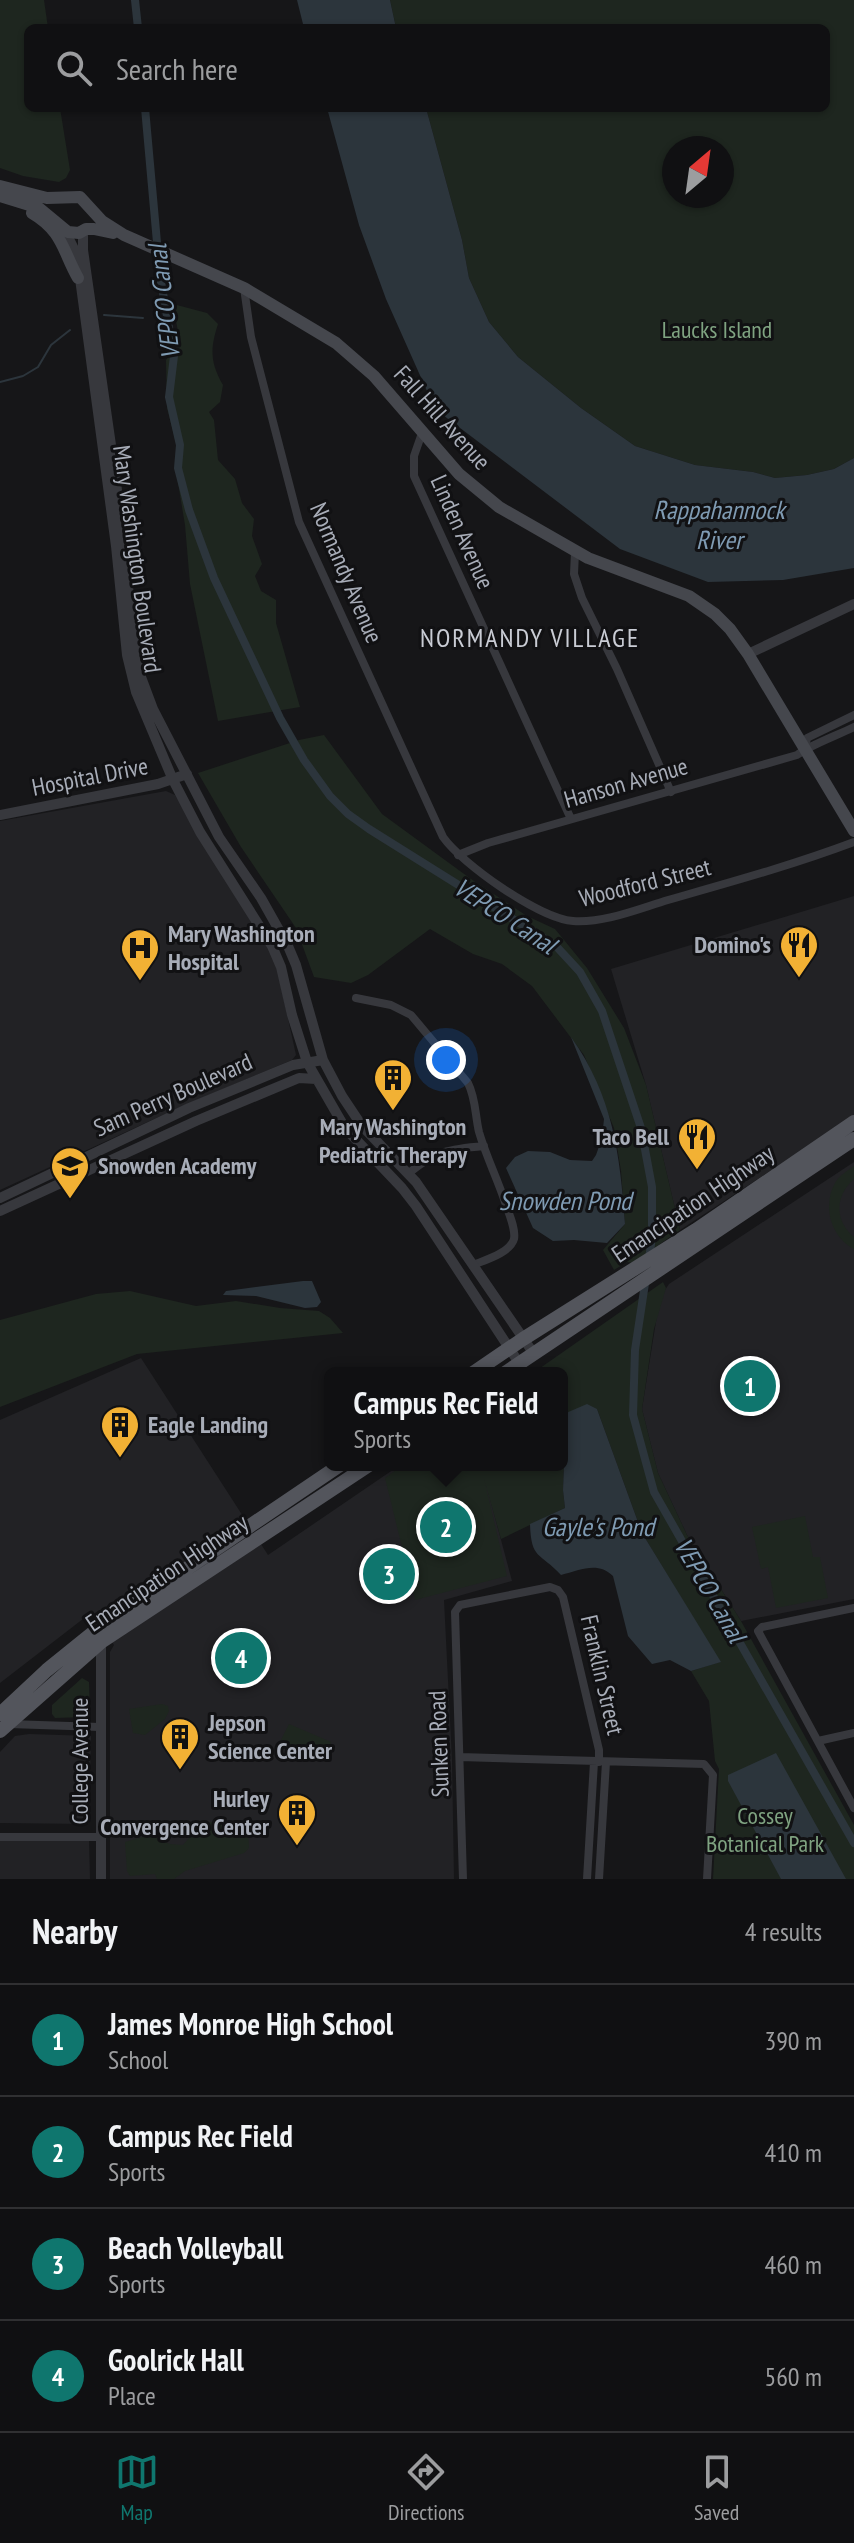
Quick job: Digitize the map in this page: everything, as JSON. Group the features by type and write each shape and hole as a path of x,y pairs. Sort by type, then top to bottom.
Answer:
{"main road":[{"name":"Fall Hill Avenue","path":"0,186 35,196 80,197 102,221 128,236 244,288 318,331 357,359 477,491 575,552 689,596 715,614 748,654 854,831"},
{"path":"0,198 39,208 61,226"},
{"path":"0,198 24,208 52,229 62,242 78,278"},
{"path":"61,226 56,211 65,198"},
{"path":"84,230 92,220 92,208"},
{"name":"Fall Hill Avenue","path":"61,226 73,233 84,230 128,236"},
{"name":"Emancipation Highway","path":"482,1367 672,1246 854,1122"},
{"name":"Emancipation Highway","path":"513,1367 854,1139"},
{"name":"Emancipation Highway","path":"2,1723 98,1634 331,1471"},
{"name":"Emancipation Highway","path":"98,1634 359,1471"}],"street":[{"name":"Mary Washington Boulevard","path":"61,226 74,249 115,534 128,662 136,692 173,780 200,832 272,946 281,967 307,1062 316,1079 345,1128 416,1206 519,1363"},
{"name":"Mary Washington Boulevard","path":"84,230 83,250 115,473 135,648 141,677 153,709 219,837 261,898 288,946 300,975 323,1060 342,1096 362,1126 409,1173 534,1354"},
{"name":"Normandy Avenue","path":"244,288 251,337 299,522 443,837 458,855"},
{"name":"Linden Avenue","path":"422,433 414,456 414,476 571,819"},
{"path":"575,552 574,574 582,598 623,681 671,792"},
{"path":"748,654 854,604"},
{"name":"Hanson Avenue","path":"805,748 807,738 854,715"},
{"name":"Hanson Avenue","path":"458,855 488,843 797,755 805,748 854,727"},
{"name":"Hospital Drive","path":"0,815 173,780 187,774"},
{"name":"Woodford Street","path":"458,855 545,914 576,922 618,915 807,860 854,842"},
{"path":"356,998 403,1009 422,1025 468,1083 484,1146 514,1237 510,1245 493,1257 473,1265"},
{"name":"Sam Perry Boulevard","path":"0,1198 189,1108 293,1065 323,1060"},
{"name":"Sam Perry Boulevard","path":"0,1211 196,1121 299,1078 316,1079"},
{"path":"409,1173 433,1154 484,1146"},
{"name":"Sunken Road","path":"463,1879 456,1608 463,1603 550,1587 558,1590 563,1597"},
{"name":"Franklin Street","path":"563,1597 599,1750 599,1879"},
{"path":"854,1608 762,1627 758,1634 854,1808"},
{"name":"College Avenue","path":"98,1634 101,1879"},
{"path":"2,1723 100,1727"},
{"path":"818,1741 854,1733"},
{"path":"460,1757 700,1764 709,1768 713,1775 707,1879"},
{"name":"Franklin Street","path":"587,1879 600,1762"},
{"path":"0,1837 100,1837"}],"shaded area":[{"name":"Mary Washington Hospital","path":"166,791 175,795 257,925 276,964 296,1055 292,1060 178,1108 0,1190 0,821"},
{"path":"854,896 854,1116 680,1230 646,1085 611,969"},
{"path":"854,1162 854,1599 741,1621 687,1535 658,1473 642,1409 658,1309 669,1284"},
{"path":"141,1358 268,1555 391,1471 483,1471 512,1581 444,1600 454,1879 110,1879 110,1652 114,1645 92,1612 0,1683 0,1420"},
{"path":"15,1736 91,1736 89,1824 0,1823 0,1752"},
{"path":"89,1840 90,1879 0,1879 0,1841"}],"green space":[{"path":"0,0 44,0 47,24 24,24 24,112 61,112 70,170 66,178 59,182 23,176 0,168"},
{"name":"Laucks Island","path":"390,0 854,0 854,458 834,469 775,478 695,465 635,446 581,408 518,357 489,322 469,278 462,240 427,112 830,112 830,24 395,24"},
{"path":"173,304 207,313 218,324 213,355 223,385 220,402 209,412 214,420 218,460 235,479 242,503 254,519 252,536 262,564 255,576 261,591 276,600 276,623 300,707 218,721 190,584 176,471 176,443 167,408 166,360 180,343"},
{"path":"324,735 382,814 471,879 527,916 555,929 587,968 624,1028 646,1085 680,1230 633,1263 627,1262 614,1270 603,1250 625,1224 614,1128 584,1055 532,986 502,964 473,954 430,929 368,975 351,983 314,977 296,928 241,847 198,773 299,740"},
{"path":"854,1166 854,1179 843,1193 839,1208 843,1223 854,1237 854,1249 834,1229 829,1201 835,1183"},
{"name":"Cossey Botanical Park","path":"663,1282 666,1288 654,1329 642,1409 658,1473 687,1535 741,1621 854,1825 854,1879 713,1879 719,1769 715,1761 709,1701 691,1671 720,1662 642,1533 597,1409 568,1414 568,1367 542,1367"},
{"path":"130,1291 196,1306 236,1301 319,1311 343,1333 137,1354 0,1407 0,1320 96,1294"},
{"path":"395,1471 564,1471 565,1508 501,1539 484,1479 507,1576 415,1600 385,1478"},
{"path":"805,1516 813,1557 820,1557 828,1598 776,1608 768,1567 761,1569 752,1527"},
{"path":"82,1678 89,1682 90,1713 84,1717 55,1718 52,1705"},
{"path":"162,1704 168,1706 169,1711 165,1719 145,1735 133,1733 129,1709"},
{"path":"289,1724 331,1742 323,1761 280,1742"},
{"path":"203,1822 228,1823 248,1829 249,1848 244,1853 185,1871 174,1879 157,1879 155,1874 130,1876 125,1842 150,1835 170,1844 183,1845"}],"water":[{"path":"297,0 390,0 395,24 303,24"},
{"name":"Rappahannock River","path":"328,112 427,112 462,240 469,278 489,322 518,357 581,408 635,446 695,465 775,478 834,469 854,458 854,568 783,580 708,582 620,549 435,409 386,299 359,225"},
{"name":"Snowden Pond","path":"571,1037 596,1081 617,1150 625,1224 607,1243 553,1241 533,1228 506,1168 515,1157 528,1151 550,1152 570,1160 592,1161 596,1155 604,1119"},
{"path":"312,1281 321,1302 317,1307 305,1308 256,1296 223,1295 226,1291"},
{"name":"Gayle's Pond","path":"587,1404 597,1409 642,1533 721,1662 691,1671 670,1660 652,1664 628,1636 613,1576 595,1568 561,1575 535,1550 530,1524 565,1508 563,1490 564,1471 568,1471 568,1412"},
{"path":"776,1753 846,1879 781,1879 728,1781 728,1775"}],"waterway":[{"name":"VEPCO Canal","path":"135,0 138,24"},
{"name":"VEPCO Canal","path":"145,112 160,276 174,356 169,397 180,445 178,468 189,510 214,578 280,718 304,760 330,796 369,829 556,946 580,972 602,1011 641,1128 652,1187 649,1259"},
{"path":"104,315 143,318"},
{"path":"155,317 167,318"},
{"path":"0,382 23,376 38,367 51,345 70,330"},
{"name":"VEPCO Canal","path":"646,1277 635,1350 633,1415 654,1492 854,1843"}],"place":[{"name":"Domino's","path":"799,979"},
{"name":"Mary Washington Hospital","path":"140,982"},
{"name":"Mary Washington Pediatric Therapy","path":"393,1112"},
{"name":"Taco Bell","path":"697,1171"},
{"name":"Snowden Academy","path":"70,1200"},
{"name":"James Monroe High School","path":"750,1386"},
{"name":"Eagle Landing","path":"120,1459"},
{"name":"Campus Rec Field","path":"446,1527"},
{"name":"Beach Volleyball","path":"389,1574"},
{"name":"Goolrick Hall","path":"241,1658"},
{"name":"Jepson Science Center","path":"180,1771"},
{"name":"Hurley Convergence Center","path":"297,1847"}],"district":[{"name":"NORMANDY VILLAGE","path":"530,638"}]}
